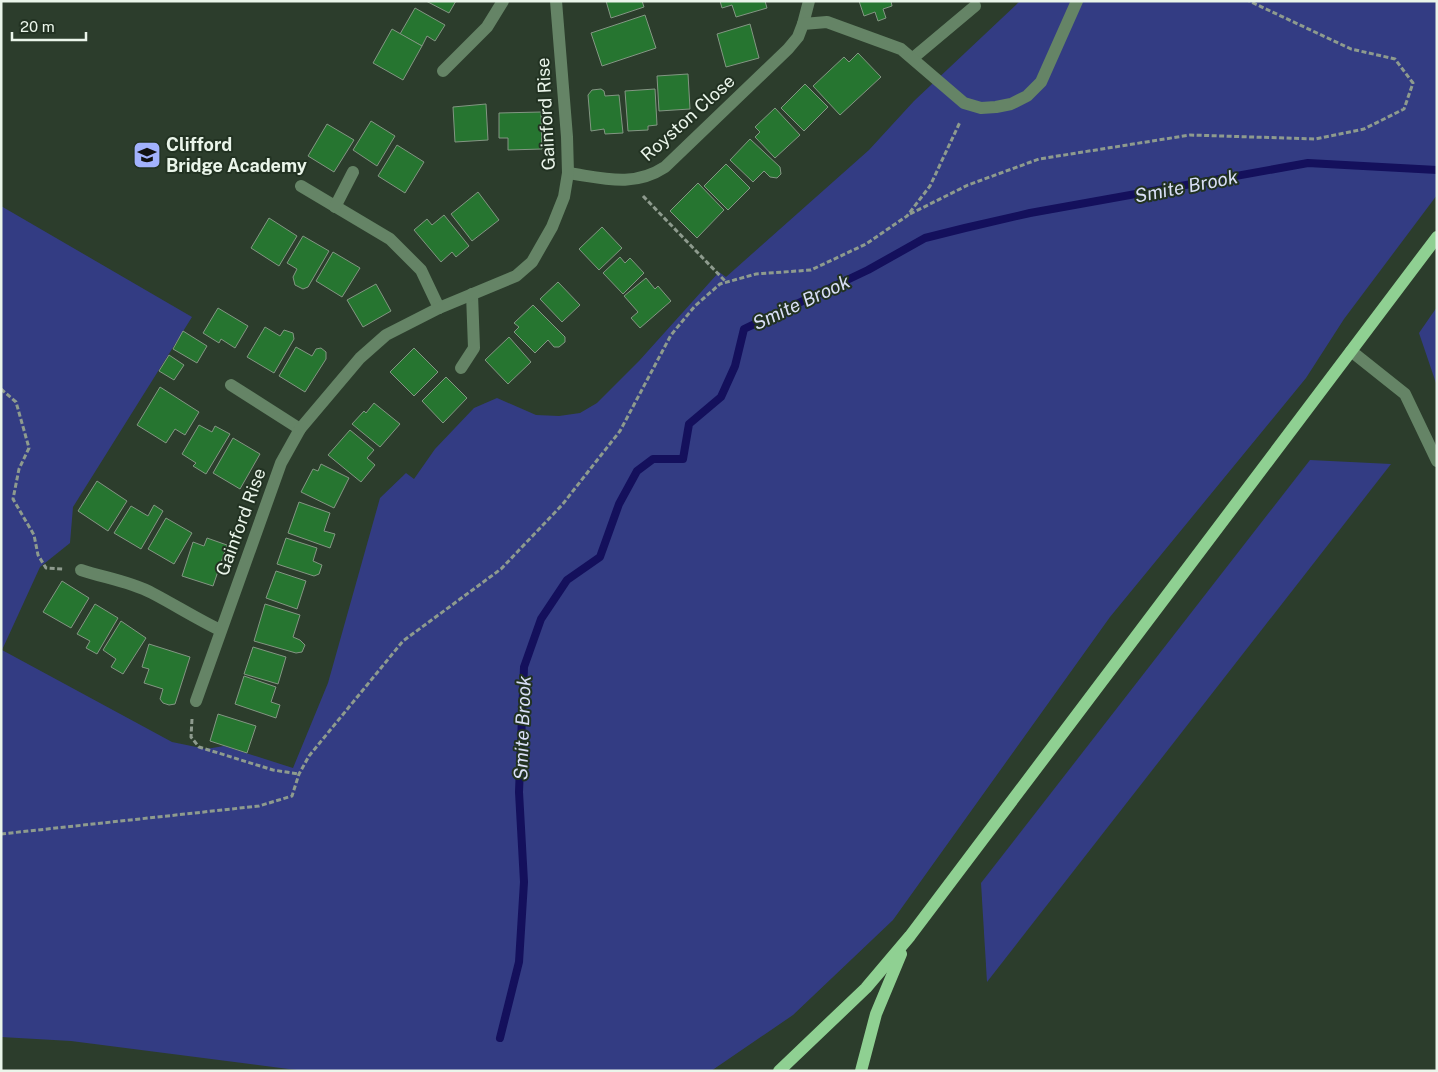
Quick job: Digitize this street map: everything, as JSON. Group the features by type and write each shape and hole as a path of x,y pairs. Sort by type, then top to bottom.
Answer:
{"main road":[{"path":"779,1071 866,988 910,936 1437,237"},
{"path":"861,1071 876,1014 910,936"}],"street":[{"path":"443,71 487,27 503,1"},
{"name":"Gainford Rise","path":"196,702 220,630 281,463 300,429 360,358 386,335 439,308 516,276 532,262 552,227 564,197 568,173 568,137 556,1"},
{"name":"Royston Close","path":"568,173 629,181 653,175 665,167 788,49 798,37 809,1"},
{"path":"803,24 828,22 901,49 964,103 981,108 996,107 1011,104 1027,96 1041,82 1051,64 1077,1"},
{"path":"916,60 975,6"},
{"path":"335,207 353,172"},
{"path":"301,186 390,240 421,270 439,308"},
{"path":"461,368 474,348 472,294"},
{"path":"1351,351 1405,394 1437,461"},
{"path":"231,385 300,429"},
{"path":"81,570 106,578 120,580 151,592 186,614 220,630"}],"path":[{"path":"1,834 259,806 292,796 299,774 309,756 403,642 501,569 562,505 620,431 671,335 695,306 720,284 756,274 811,270 866,244 907,216 968,186 1039,159 1190,135 1314,139 1364,130 1404,109 1413,83 1395,60 1351,49 1249,1"},
{"path":"907,216 930,186 950,148 961,120 964,103"},
{"path":"629,181 726,282"},
{"path":"1,389 16,402 29,448 19,469 13,498 34,535 38,555 46,568 81,570"},
{"path":"196,702 191,726 191,737 199,747 273,770 299,774"}],"shaded area":[{"path":"1020,1 1437,1 1437,195 1344,319 1306,378 1110,617 893,920 793,1015 711,1071 304,1071 71,1041 1,1037 1,206 192,317 73,507 70,543 40,567 2,650 172,742 206,749 224,746 293,768 328,683 380,498 406,473 414,479 435,449 474,408 497,398 536,415 559,416 580,413 597,403 639,361 719,272 726,277 869,150 914,101"},
{"path":"1437,307 1437,386 1419,333"},
{"path":"1310,460 1391,464 987,982 981,883"}],"building":[{"path":"426,1 456,1 449,13"},
{"path":"606,1 642,1 644,7 611,18"},
{"path":"720,1 765,1 767,8 736,17 732,5 722,8"},
{"path":"859,1 891,1 892,6 883,9 886,18 878,21 875,12 864,16"},
{"path":"415,8 445,25 435,41 427,36 422,46 400,34"},
{"path":"645,15 656,48 602,66 591,33"},
{"path":"750,24 759,58 726,67 717,34"},
{"path":"392,29 422,46 403,80 373,63"},
{"path":"858,53 881,77 840,115 813,86 844,57 849,62"},
{"path":"688,74 690,109 659,111 657,76"},
{"path":"805,84 828,107 804,131 781,108"},
{"path":"601,89 604,91 605,96 619,95 623,133 605,134 604,129 591,131 588,95 592,90"},
{"path":"655,89 657,125 648,126 648,130 628,131 625,91"},
{"path":"486,104 488,140 455,142 453,107"},
{"path":"775,108 800,135 775,158 755,137 760,132 755,127"},
{"path":"541,112 542,149 508,150 508,138 499,138 499,113"},
{"path":"371,121 395,136 377,166 353,150"},
{"path":"327,124 354,140 334,172 308,156"},
{"path":"750,139 780,167 781,174 777,178 770,177 764,171 753,182 730,160"},
{"path":"397,145 424,162 405,193 378,176"},
{"path":"726,164 750,188 728,210 704,186"},
{"path":"698,183 724,210 697,238 670,211"},
{"path":"478,192 499,220 472,241 451,214"},
{"path":"444,215 469,246 456,257 452,252 441,262 414,230 427,219 432,225"},
{"path":"269,218 297,236 279,266 251,248"},
{"path":"602,227 622,248 599,270 579,249"},
{"path":"303,236 329,251 308,287 303,289 295,285 293,277 297,269 287,263"},
{"path":"333,252 360,268 342,297 316,281"},
{"path":"620,257 625,263 630,258 644,273 623,294 603,273"},
{"path":"646,278 655,289 658,286 671,301 640,328 631,318 638,312 624,296"},
{"path":"558,282 580,305 562,322 540,299"},
{"path":"376,284 391,311 363,327 347,300"},
{"path":"533,305 565,337 565,342 559,347 554,347 548,340 535,353 514,332 519,327 514,323"},
{"path":"218,308 248,326 235,348 221,339 219,343 203,333"},
{"path":"265,327 280,336 284,330 293,333 294,339 274,373 247,357"},
{"path":"183,331 207,346 197,363 173,349"},
{"path":"509,337 531,362 508,384 485,360"},
{"path":"296,347 312,356 316,349 321,348 326,352 326,359 305,392 279,376"},
{"path":"414,348 438,372 414,396 390,372"},
{"path":"169,355 184,365 174,380 159,371"},
{"path":"446,377 467,398 443,423 422,401"},
{"path":"160,387 199,412 185,435 175,429 166,443 137,425"},
{"path":"374,403 400,424 380,447 352,424 364,411 366,413"},
{"path":"199,425 212,432 215,426 230,434 206,474 193,466 196,463 182,454"},
{"path":"350,430 374,450 367,458 375,465 361,482 328,455"},
{"path":"233,438 260,454 240,489 213,473"},
{"path":"321,464 349,478 334,508 301,492 313,469 318,471"},
{"path":"97,481 127,501 108,531 78,511"},
{"path":"299,502 330,513 324,531 335,534 330,548 288,533"},
{"path":"154,505 163,511 141,549 114,533 131,506 148,516"},
{"path":"166,518 192,533 174,564 148,549"},
{"path":"207,538 227,545 213,586 182,576 193,542 204,546"},
{"path":"286,538 317,548 313,561 322,565 319,574 314,576 277,564"},
{"path":"276,571 306,581 297,609 266,598"},
{"path":"62,581 89,598 71,628 43,612"},
{"path":"95,604 118,618 97,654 86,648 90,641 77,634"},
{"path":"265,604 300,615 293,637 305,645 302,652 296,653 254,641"},
{"path":"121,621 146,638 123,674 111,667 116,659 103,650"},
{"path":"149,644 190,657 175,704 163,703 160,699 163,689 144,683 149,669 142,667"},
{"path":"253,647 286,657 278,684 244,674"},
{"path":"244,676 276,687 271,702 280,705 276,718 235,704"},
{"path":"218,714 256,726 247,753 210,741"}],"waterway":[{"name":"Smite Brook","path":"500,1038 519,962 524,882 519,792 524,667 541,619 567,580 600,557 619,504 637,471 653,459 683,459 689,424 721,397 735,366 744,329 868,270 925,238 1030,213 1308,163 1437,170"}],"place":[{"name":"Clifford Bridge Academy","path":"147,155"}]}
